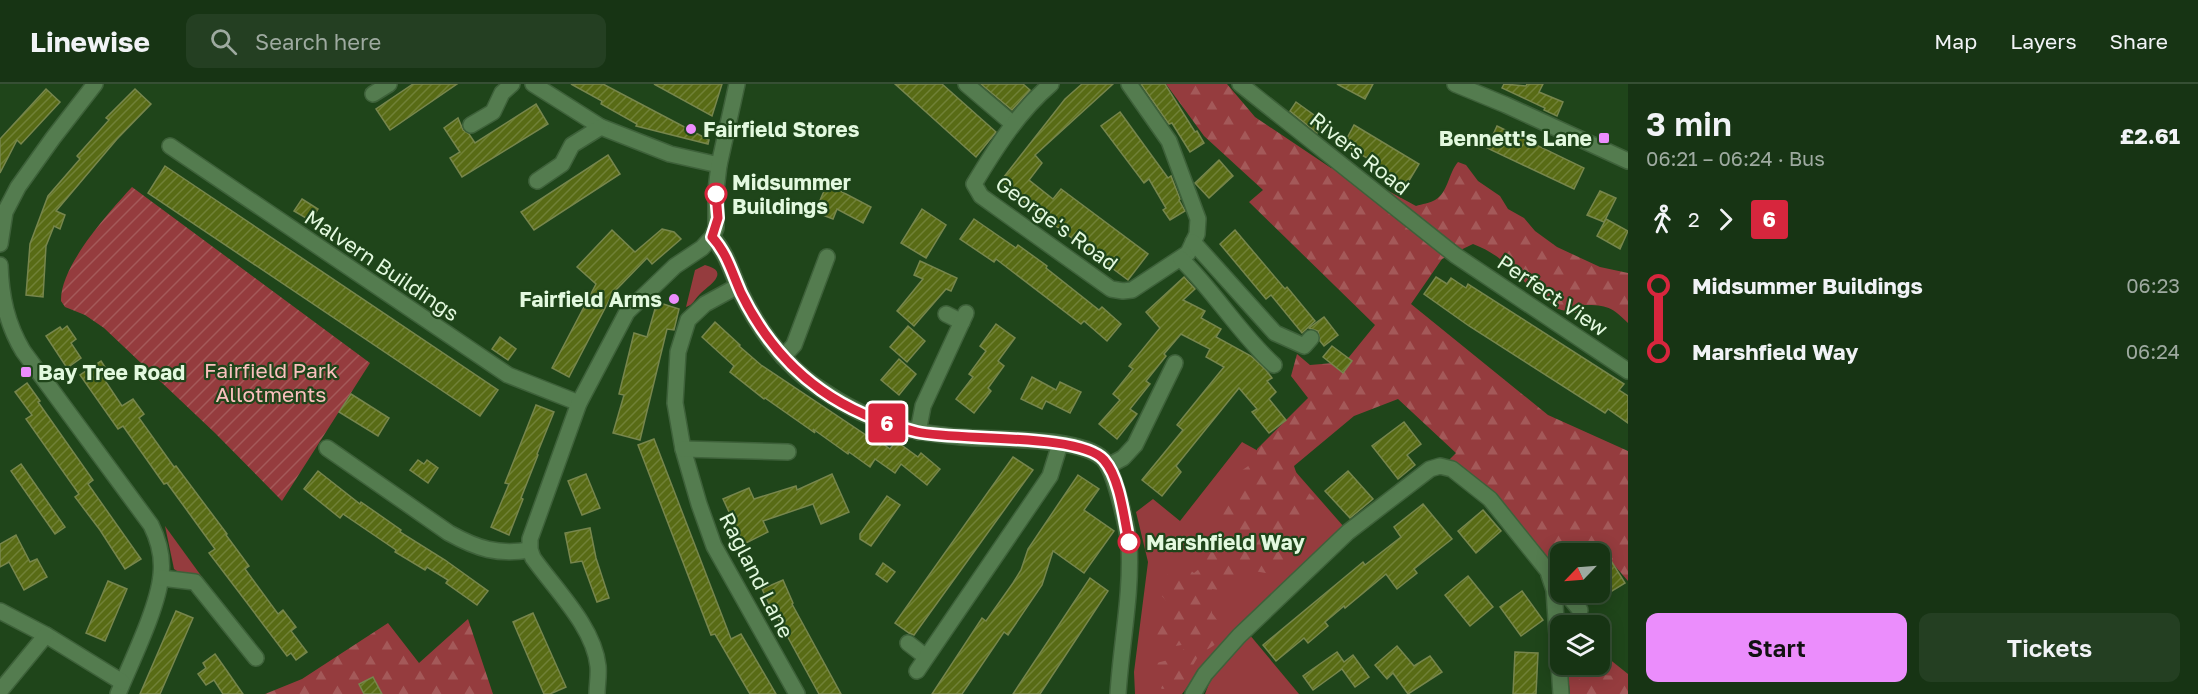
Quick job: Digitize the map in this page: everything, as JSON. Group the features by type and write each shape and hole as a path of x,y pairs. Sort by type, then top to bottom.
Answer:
{"street":[{"path":"0,244 5,212 18,187 95,84"},
{"path":"373,94 389,84"},
{"path":"471,125 494,111 502,93 512,84"},
{"path":"533,84 601,127 670,154 720,165"},
{"path":"597,694 598,666 593,647 583,627 530,550 530,539 579,403 627,312 675,266 702,248 712,237 718,218 716,190 720,165 737,84"},
{"path":"966,84 1013,124 1051,84"},
{"path":"1129,84 1169,141 1198,219 1197,234 1188,253 1182,259 1196,273 1255,348 1274,365"},
{"name":"Rivers Road","path":"1240,84 1455,255"},
{"path":"1455,84 1506,105 1628,162"},
{"name":"George's Road","path":"1013,124 974,184 981,196 1112,289 1132,290 1182,259"},
{"path":"537,181 562,164 572,145 601,127"},
{"name":"Malvern Buildings","path":"170,146 508,375 579,403"},
{"path":"712,237 722,247 756,321 783,357 822,391 845,405 879,420 918,432 962,438 1018,438 1059,444 1094,453 1103,458 1118,491 1129,542 1130,578 1117,694"},
{"path":"1193,242 1275,333 1304,346 1311,338"},
{"name":"Perfect View","path":"1455,255 1628,371"},
{"path":"783,357 794,345 827,257"},
{"path":"0,265 4,307 11,331 23,351 151,525 157,538 161,578 153,609 120,688 46,635 0,611"},
{"name":"Ragland Lane","path":"738,286 705,304 688,320 678,352 675,403 683,449 714,546 797,694"},
{"path":"918,432 923,406 964,317 946,314"},
{"path":"1108,466 1123,458 1135,445 1175,363"},
{"path":"917,671 1050,476 1059,444"},
{"path":"327,448 449,533 470,544 510,553 530,550"},
{"path":"683,449 788,452"},
{"path":"1193,694 1205,674 1239,636 1348,532 1430,469 1440,466 1452,469 1490,499 1550,574"},
{"path":"1548,572 1554,590 1561,694"},
{"path":"161,578 195,582 256,658"},
{"path":"1574,603 1580,610"},
{"path":"0,691 46,635"},
{"path":"908,643 926,657"}],"green space":[{"path":"1166,84 1227,84 1255,117 1331,168 1350,170 1416,206 1439,197 1458,162 1466,165 1478,181 1500,196 1508,209 1524,218 1535,231 1557,247 1600,267 1628,273 1628,323 1618,313 1604,306 1584,305 1577,313 1564,311 1552,305 1543,290 1532,289 1498,258 1473,244 1442,259 1411,304 1548,415 1628,451 1628,581 1610,560 1610,543 1550,543 1550,562 1496,495 1448,461 1456,453 1398,399 1354,416 1294,466 1300,484 1314,498 1316,509 1302,519 1284,526 1285,565 1271,574 1243,569 1239,583 1229,593 1212,589 1212,613 1223,628 1216,644 1199,655 1180,687 1162,689 1151,678 1156,663 1174,657 1188,644 1169,647 1154,641 1153,622 1176,612 1162,596 1170,566 1178,561 1194,573 1205,564 1202,551 1220,543 1223,534 1218,518 1222,500 1237,497 1241,471 1257,460 1257,449 1308,398 1291,376 1297,354 1310,365 1345,362 1375,325 1249,202 1263,190 1204,136"},
{"name":"Fairfield Park Allotments","path":"132,187 370,363 282,501 215,433 104,328 85,315 65,307 61,301 68,272 77,256 99,225"},
{"path":"705,265 717,271 716,279 692,304 686,307 695,270"},
{"path":"1242,442 1295,471 1344,527 1211,656 1182,694 1135,694 1134,672 1148,562 1136,512 1153,499 1180,521"},
{"path":"165,526 202,577 174,569"},
{"path":"468,619 493,694 265,694 302,679 388,623 419,663"},
{"path":"1249,634 1299,694 1205,694 1213,673"},
{"path":"1610,660 1628,674 1628,694 1570,694 1568,675 1610,675"},
{"path":"1586,675 1624,678 1628,680 1628,694 1574,694 1575,682"}],"building":[{"path":"413,84 457,84 390,130 376,109"},
{"path":"571,84 603,84 709,140 708,144 636,126 637,124 601,104 602,101"},
{"path":"654,84 722,84 712,116"},
{"path":"895,84 942,84 996,132 976,157"},
{"path":"981,84 1023,84 1030,90 1012,110"},
{"path":"1082,84 1113,84 1035,155 1042,163 1029,180 1053,199 1061,189 1148,254 1128,280 1000,182 1065,99"},
{"path":"1141,84 1165,84 1204,143 1190,152 1172,123 1169,124"},
{"path":"1337,84 1373,84 1365,99"},
{"path":"1504,84 1526,86 1527,84 1543,84 1539,92 1563,102 1557,116 1502,88"},
{"path":"46,89 60,102 21,144 17,140 0,173 0,139"},
{"path":"135,89 151,104 117,139 56,211 65,215 60,229 54,226 46,246 43,297 26,295 30,244 48,196 80,159 77,156 109,120 106,118"},
{"path":"1296,102 1325,123 1317,133 1290,111"},
{"path":"536,104 548,124 462,177 450,158 460,152 444,128 458,118 463,130 475,143"},
{"path":"1120,112 1168,178 1171,176 1185,211 1170,220 1163,210 1166,208 1149,179 1144,183 1101,126"},
{"path":"1354,125 1419,164 1404,189 1390,181 1393,176 1384,171 1385,169 1344,144"},
{"path":"1497,126 1584,168 1574,189 1487,148"},
{"path":"608,155 620,174 534,230 521,212"},
{"path":"1219,160 1233,176 1209,198 1195,183"},
{"path":"165,166 498,390 480,416 148,193"},
{"path":"827,184 871,207 863,223 837,209 833,219 815,212"},
{"path":"1600,191 1616,198 1604,222 1587,215"},
{"path":"302,199 318,209 311,221 294,211"},
{"path":"922,209 946,225 926,258 901,243"},
{"path":"974,219 1016,248 1018,245 1099,310 1102,307 1121,324 1107,341 1084,321 1081,324 996,259 994,262 960,239"},
{"path":"1606,219 1628,231 1620,249 1597,236"},
{"path":"662,229 674,232 681,239 652,264 647,258 613,293 569,377 552,368 596,284 577,267 612,230 635,252"},
{"path":"1235,230 1315,321 1302,333 1271,295 1266,299 1220,244"},
{"path":"920,261 957,278 951,291 946,289 914,326 897,311 923,279 914,275"},
{"path":"1184,277 1195,289 1183,300 1205,311 1201,318 1221,329 1216,337 1251,356 1266,370 1272,378 1267,381 1276,392 1269,399 1286,420 1269,433 1252,412 1257,409 1239,388 1176,466 1181,472 1162,496 1142,480 1183,430 1177,425 1224,367 1206,357 1210,349 1181,334 1146,381 1150,384 1130,409 1137,414 1117,439 1099,424 1120,400 1113,394 1133,369 1129,366 1160,328 1146,312"},
{"path":"1436,277 1447,284 1451,278 1466,288 1468,284 1624,384 1619,390 1628,396 1628,423 1608,409 1605,413 1469,326 1424,294"},
{"path":"657,302 679,309 674,330 667,329 640,440 613,433 624,395 619,394 634,333 647,337"},
{"path":"1324,317 1338,335 1324,346 1320,341 1318,331 1309,328"},
{"path":"715,322 761,365 869,437 871,435 890,449 896,441 918,457 921,453 940,469 927,485 901,464 895,473 875,459 870,467 813,429 815,433 764,399 730,372 734,366 702,337"},
{"path":"996,324 1015,338 998,361 1004,366 988,388 991,391 974,413 956,399 973,377 969,374 986,351 980,346"},
{"path":"67,326 76,339 71,343 81,358 67,368 46,336 60,327 62,330"},
{"path":"908,326 925,341 907,362 890,347"},
{"path":"500,337 516,349 508,360 492,349"},
{"path":"1332,346 1352,361 1343,373 1323,357"},
{"path":"899,359 916,374 899,395 881,380"},
{"path":"101,361 112,378 106,382 122,406 133,399 144,414 139,418 227,534 249,566 245,569 278,614 283,610 296,627 291,631 307,652 296,660 291,653 287,656 209,553 215,549 167,483 164,484 123,426 118,429 80,375"},
{"path":"1032,377 1056,390 1060,382 1081,392 1070,413 1046,401 1042,409 1021,399"},
{"path":"27,383 93,480 88,484 141,559 125,569 75,497 79,494 26,419 32,415 15,392"},
{"path":"351,394 389,418 378,436 339,412"},
{"path":"536,405 554,412 509,535 491,527 509,484 505,483"},
{"path":"1404,422 1421,444 1407,455 1415,465 1398,479 1372,446"},
{"path":"654,439 731,639 741,634 776,694 750,694 715,634 711,635 638,445"},
{"path":"1013,457 1033,470 914,635 909,633 895,623"},
{"path":"418,460 424,464 427,460 438,468 428,483 410,470"},
{"path":"21,464 65,527 55,534 11,471"},
{"path":"318,471 360,504 361,502 401,530 400,532 445,560 488,591 477,605 446,583 448,580 427,567 425,570 395,552 396,550 343,514 340,518 304,489"},
{"path":"1348,471 1373,499 1350,518 1325,491"},
{"path":"586,474 600,508 582,515 568,481"},
{"path":"832,474 849,512 821,524 813,504 763,521 768,532 744,544 723,499 749,488 754,499 796,486 797,490"},
{"path":"1078,475 1099,489 1084,510 1114,531 1084,573 1053,551 1042,585 1008,635 1004,632 962,694 932,694 982,618 986,621 1013,583 1021,570 1028,549"},
{"path":"887,496 900,505 871,546 860,539 860,534"},
{"path":"1423,504 1452,539 1414,569 1417,573 1397,589 1386,574 1325,622 1328,626 1308,643 1304,638 1276,661 1263,645 1363,562 1365,565 1401,537 1394,527"},
{"path":"1483,510 1501,531 1476,553 1458,531"},
{"path":"590,528 596,558 609,598 597,602 582,561 571,563 565,533"},
{"path":"16,535 30,562 37,559 47,577 24,590 9,562 0,567 0,544"},
{"path":"1610,559 1625,583 1610,592"},
{"path":"883,563 895,572 887,582 876,574"},
{"path":"1468,576 1493,607 1470,626 1445,595"},
{"path":"1090,578 1108,591 1040,694 1013,694"},
{"path":"783,580 792,604 841,694 819,694 773,612 762,589"},
{"path":"108,581 127,589 105,641 86,633"},
{"path":"1522,591 1543,620 1521,636 1500,607"},
{"path":"176,611 193,618 180,648 160,694 140,694"},
{"path":"533,613 566,687 550,694 544,694 513,622"},
{"path":"1397,646 1414,666 1430,656 1442,672 1408,694 1393,673 1387,679 1375,665"},
{"path":"1337,652 1344,662 1353,655 1369,677 1355,687 1342,669 1313,690 1303,676"},
{"path":"1515,652 1538,653 1536,694 1513,694"},
{"path":"215,654 243,694 223,694 214,680 206,685 198,674 206,668 203,663"},
{"path":"373,677 382,694 364,694 359,684"}],"bus line":[{"name":"6","path":"716,194 718,218 712,237 722,247 756,321 783,357 800,373 822,391 845,405 879,420 918,432 962,438 1018,438 1082,448 1094,453 1103,458 1113,478 1129,542"}],"place":[{"name":"Fairfield Stores","path":"691,129"},
{"name":"Bennett's Lane","path":"1604,138"},
{"name":"Midsummer Buildings","path":"716,194"},
{"name":"Fairfield Arms","path":"674,299"},
{"name":"Bay Tree Road","path":"26,372"},
{"name":"Marshfield Way","path":"1129,542"}]}
